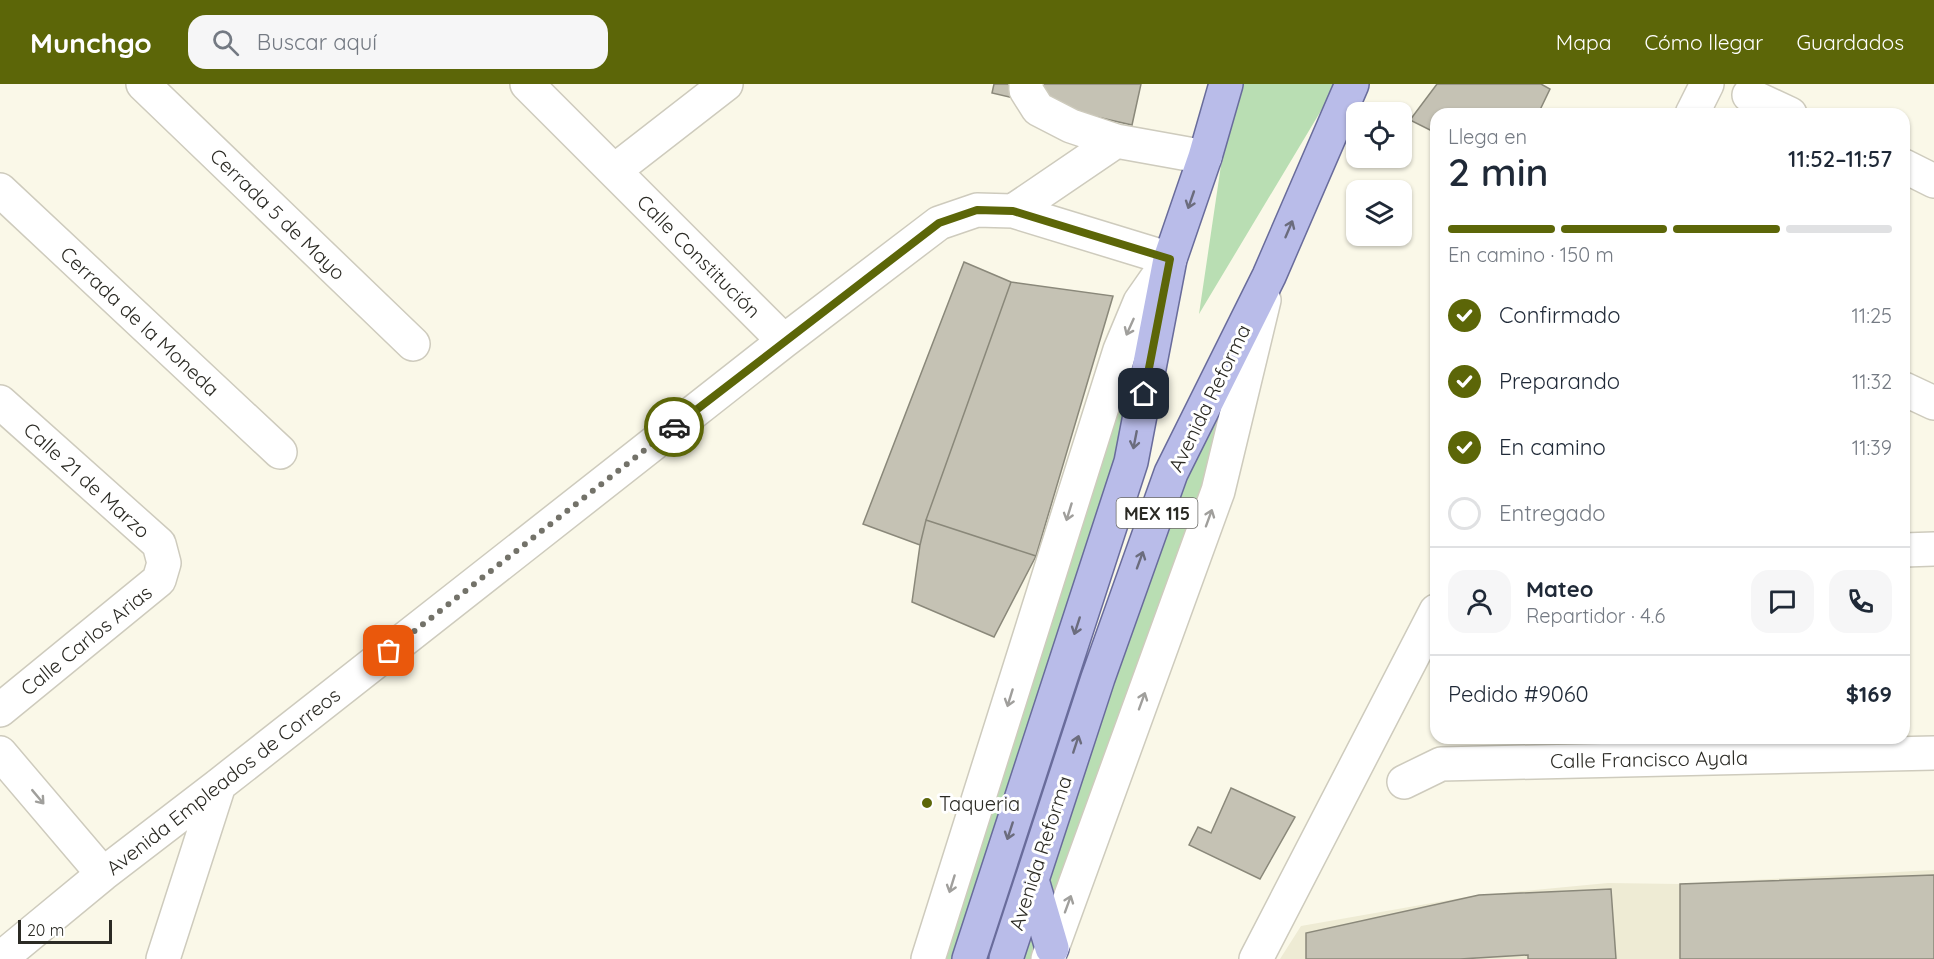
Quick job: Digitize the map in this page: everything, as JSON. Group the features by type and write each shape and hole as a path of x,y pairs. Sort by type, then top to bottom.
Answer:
{"main road":[{"name":"Avenida Reforma","path":"969,959 1131,462 1170,259 1205,158 1226,84"},
{"name":"Avenida Reforma","path":"1006,959 1098,678 1171,473 1269,276 1352,84"},
{"path":"1032,880 1050,953"}],"street":[{"name":"Cerrada 5 de Mayo","path":"143,84 414,344"},
{"name":"Calle Constitución","path":"527,84 784,341"},
{"path":"614,171 726,84"},
{"path":"1026,84 1026,90 1038,109 1071,126 1116,141 1205,158"},
{"path":"1695,108 1707,84"},
{"path":"1749,95 1777,108"},
{"path":"1013,211 1116,141"},
{"path":"1910,169 1934,181"},
{"name":"Cerrada de la Moneda","path":"0,190 280,452"},
{"name":"Avenida Empleados de Correos","path":"0,959 103,874 784,341 939,223 977,210 1013,211 1170,259"},
{"path":"928,959 1119,350 1140,302 1170,259"},
{"path":"1050,953 1218,491 1269,276"},
{"path":"1910,392 1934,403"},
{"name":"Calle 21 de Marzo","path":"0,402 159,544 164,563"},
{"path":"1910,550 1934,549"},
{"name":"Calle Carlos Arias","path":"0,710 159,580 164,563"},
{"path":"1256,959 1430,623"},
{"name":"Calle Francisco Ayala","path":"1404,782 1441,764 1765,747 1934,753"},
{"path":"0,753 103,874"},
{"path":"163,959 219,785"}],"shaded area":[{"path":"1934,870 1934,959 1280,959 1301,926 1472,896 1608,883 1680,884"}],"green space":[{"path":"1233,84 1337,84 1199,314"},
{"path":"1140,302 1131,462 969,959 928,959"},
{"path":"1256,336 1048,959 1006,959 1171,473"}],"building":[{"path":"994,84 1141,84 1132,125 992,93"},
{"path":"1437,84 1541,84 1550,89 1541,108 1430,108 1430,130 1412,121 1412,117"},
{"path":"964,262 1011,282 926,520 920,545 863,524"},
{"path":"1011,282 1113,296 1036,556 926,520"},
{"path":"926,520 1036,556 994,637 912,602"},
{"path":"1231,788 1295,817 1260,879 1189,845 1198,827 1211,833"},
{"path":"1934,875 1934,959 1680,959 1680,884"},
{"path":"1611,889 1616,959 1528,959 1528,955 1460,959 1306,959 1306,933 1479,895"}],"way so far":[{"path":"389,651 674,427"}],"place":[{"name":"Taqueria","path":"927,803"}],"route":[{"path":"674,427 939,223 977,210 1013,211 1170,259 1144,394"}]}
